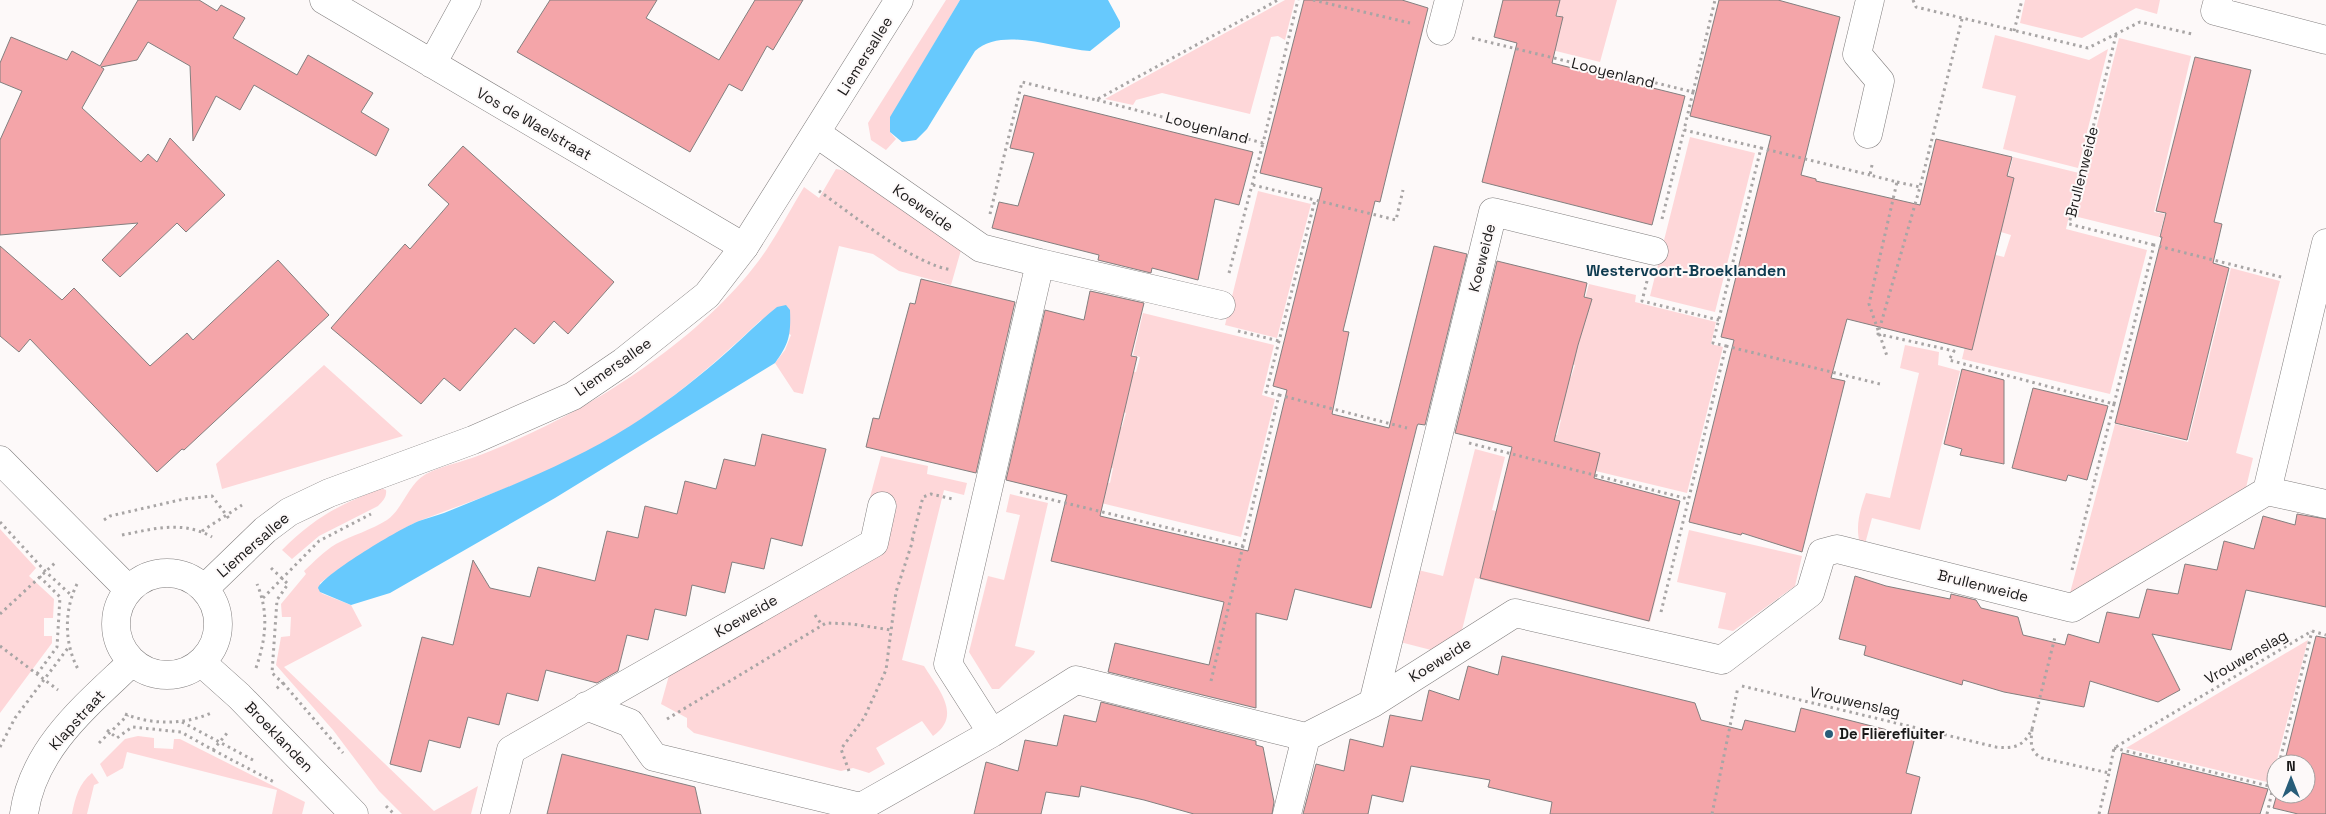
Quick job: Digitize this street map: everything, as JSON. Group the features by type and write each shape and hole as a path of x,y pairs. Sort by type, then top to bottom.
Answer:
{"street":[{"name":"Vos de Waelstraat","path":"324,0 744,247"},
{"path":"432,64 467,0"},
{"name":"Liemersallee","path":"204,588 244,550 289,512 473,440 572,396 623,362 707,295 744,247 899,0"},
{"path":"1441,31 1448,0"},
{"path":"1868,134 1880,81 1857,54 1870,0"},
{"path":"2216,6 2326,40"},
{"name":"Koeweide","path":"816,134 981,248 1221,305"},
{"name":"Koeweide","path":"1373,703 1493,212 1654,251"},
{"path":"2326,242 2267,491 2326,504"},
{"path":"992,733 948,664 1040,263"},
{"path":"0,460 129,590"},
{"name":"Brullenweide","path":"1722,660 1748,643 1810,593 1822,553 1837,549 2072,608 2267,491"},
{"name":"Koeweide","path":"495,814 512,750 874,543 879,519"},
{"path":"164,573 185,576 204,588 214,603 218,622 216,641 201,662 191,669 173,674 154,673 132,662 123,650 116,630 118,609 129,590 144,578 164,573"},
{"name":"Koeweide","path":"1306,738 1373,703 1515,613 1722,660"},
{"name":"Klapstraat","path":"24,814 26,802 37,772 48,749 97,696 132,662"},
{"name":"Broeklanden","path":"201,662 239,696 354,814"},
{"path":"586,706 630,723 654,756 860,810 992,733 1076,680 1306,738 1287,814"}],"path":[{"path":"1096,100 1278,0"},
{"name":"Looyenland","path":"981,248 1022,82 1263,143 1298,0"},
{"name":"Looyenland","path":"1313,0 1693,92"},
{"path":"1715,0 1684,130 1920,187"},
{"path":"1913,0 1916,7 2088,48 2140,22 2209,38 2216,6"},
{"path":"2014,31 2022,0"},
{"path":"1878,334 1920,187 1962,18"},
{"name":"Brullenweide","path":"2116,34 2069,224 2316,285"},
{"path":"1868,134 1876,148 1870,175"},
{"path":"1263,143 1221,305 1220,326 1279,341"},
{"path":"1761,148 1713,342 1880,384"},
{"path":"1887,356 1869,304 1897,182"},
{"path":"1253,185 1396,220 1404,190"},
{"path":"819,191 908,252 934,265 961,271 973,263 981,248"},
{"path":"1315,200 1266,392 1688,499"},
{"path":"2109,773 2035,755 2032,748 2032,728 2154,246"},
{"path":"1878,334 1954,352 1949,360 2114,404"},
{"path":"1653,644 1726,346"},
{"path":"1204,712 1280,395"},
{"path":"860,810 841,749 864,718 878,692 886,670 896,592 913,540 921,502 927,495 987,495 1243,546"},
{"path":"212,496 244,550 263,598 265,626 260,655 248,683 239,696 225,706 201,717 181,722 148,721 128,715 97,696 77,667 68,648 69,612 71,595 87,547 110,516 184,499 212,496"},
{"path":"263,598 319,542 378,510"},
{"path":"879,519 913,540"},
{"path":"0,522 45,571 71,595"},
{"path":"0,614 45,571 87,547 159,527 202,531 244,550 288,584"},
{"path":"0,646 37,674 57,647 60,598 39,576"},
{"path":"640,738 686,706 826,623 852,624 891,630"},
{"path":"2312,631 2326,635"},
{"name":"Vrouwenslag","path":"2114,748 2312,631"},
{"name":"Vrouwenslag","path":"2281,754 2312,631"},
{"path":"1712,814 1748,643"},
{"path":"0,747 15,718 68,648"},
{"name":"Vrouwenslag","path":"1739,686 1996,747 2009,748 2021,745 2032,728"},
{"path":"97,745 128,715"},
{"path":"2099,814 2114,748 2266,786"},
{"path":"213,750 283,787"}],"shaded area":[{"path":"946,0 960,0 891,117 890,132 896,139 886,150 871,140 868,123"},
{"path":"1285,0 1295,0 1285,40 1278,36 1271,37 1250,114 1162,93 1136,100 1133,105 1105,99"},
{"path":"1560,0 1617,0 1600,62 1548,49 1560,30 1563,17 1557,15"},
{"path":"2025,0 2160,0 2157,14 2136,8 2082,38 2020,23"},
{"path":"1995,35 2089,60 2108,49 2078,168 2003,149 2016,96 1982,88"},
{"path":"2119,38 2191,56 2154,212 2165,214 2159,237 2074,216"},
{"path":"1690,137 1755,153 1715,312 1650,296"},
{"path":"2013,157 2079,173 2066,229 2147,250 2110,394 1962,359 1988,253 2004,257 2011,235 1994,230 2014,179 2008,176"},
{"path":"836,169 847,171 961,250 951,285 899,271 873,254 839,246 803,394 794,392 775,363 785,350 791,335 761,320 679,392 611,439 546,472 415,523 354,559 320,583 320,592 351,605 362,626 284,667 434,811 478,786 471,814 402,814 379,791 333,730 276,665 281,637 290,636 291,617 282,617 281,604 306,574 304,571 319,557 336,544 387,520 397,510 420,478 426,474 494,449 563,417 629,378 692,331 746,277 767,249 804,187 819,198"},
{"path":"1258,191 1311,204 1277,338 1225,325"},
{"path":"2231,268 2280,281 2236,453 2253,458 2245,492 2070,593 2115,424 2188,442"},
{"path":"1589,284 1636,295 1635,302 1716,322 1711,344 1723,347 1687,493 1546,459 1552,434 1557,435 1561,420 1556,419 1566,376 1571,377 1575,365 1569,363 1580,321 1585,322 1589,307 1583,306"},
{"path":"1143,313 1274,345 1262,395 1275,399 1241,537 1097,502 1102,481 1110,483 1113,468 1106,466 1116,426 1122,427 1126,413 1119,410 1129,371 1136,372 1140,357 1133,355"},
{"path":"1905,345 1939,352 1938,365 1960,371 1920,530 1872,518 1865,544 1860,544 1858,524 1866,493 1890,498 1919,373 1900,368"},
{"path":"324,365 403,436 222,489 216,464"},
{"path":"1475,449 1505,457 1492,510 1667,554 1650,622 1475,578 1461,634 1435,651 1400,642 1418,570 1443,576"},
{"path":"881,456 928,466 927,474 967,483 964,495 944,490 902,660 924,666 941,693 947,711 942,728 933,736 922,721 876,748 885,764 869,773 853,768 841,771 694,733 687,727 687,718 661,704 670,672 886,546 897,505 870,497"},
{"path":"381,488 386,490 386,495 378,506 319,536 292,559 282,550 306,528 328,513 352,500"},
{"path":"1010,494 1048,503 1015,646 1035,651 999,689 992,689 969,652 988,576 1004,580 1020,515 1006,512"},
{"path":"0,529 36,568 29,576 54,599 53,618 44,618 44,636 52,636 52,643 0,713"},
{"path":"1689,530 1802,556 1795,586 1733,631 1718,628 1726,593 1677,582"},
{"path":"2308,640 2279,754 2266,754 2266,782 2126,748"},
{"path":"138,736 154,738 154,748 173,749 174,739 180,739 305,802 302,814 272,814 277,790 127,752 123,768 107,777 100,764 125,739"},
{"path":"92,773 99,783 94,785 87,814 72,814 78,791"}],"water":[{"path":"960,0 1108,0 1120,22 1120,27 1090,51 1014,39 1000,40 987,44 975,51 927,129 916,140 902,142 890,132 890,117"},
{"path":"786,305 790,310 788,339 775,363 555,498 390,593 351,605 320,592 318,588 334,572 397,532 419,521 444,513 539,474 585,452 630,426 697,378 777,307"}],"building":[{"path":"138,0 199,0 217,11 221,5 245,18 233,38 297,75 308,55 373,93 361,112 389,129 376,156 254,85 240,110 216,96 193,141 190,66 148,42 137,60 101,67 104,69 82,108 141,162 148,154 157,162 170,138 225,195 186,232 177,223 120,277 102,260 138,223 0,235 0,140 22,91 0,82 0,63 11,37 67,60 72,51 100,66"},
{"path":"550,0 657,0 646,18 719,60 755,0 803,0 773,50 767,46 742,91 729,84 690,152 517,52"},
{"path":"1304,0 1402,0 1428,8 1380,202 1375,201 1343,331 1349,332 1332,414 1389,428 1434,246 1467,254 1425,425 1418,424 1417,426 1371,608 1295,589 1287,620 1256,613 1256,708 1108,672 1115,643 1209,665 1224,602 1051,561 1067,495 1006,480 1045,310 1084,320 1090,291 1144,303 1131,356 1137,357 1100,516 1248,551 1287,390 1273,386 1322,188 1260,173"},
{"path":"1503,0 1560,0 1556,16 1563,17 1552,63 1685,96 1652,225 1482,182 1517,43 1494,37"},
{"path":"1719,0 1778,0 1840,17 1801,175 1816,179 1816,181 1920,205 1936,139 2012,157 2007,176 2014,178 1972,350 1847,319 1831,378 1845,381 1802,552 1742,533 1741,535 1689,522 1734,340 1721,337 1771,136 1690,116"},
{"path":"2195,57 2251,70 2214,222 2222,224 2213,263 2229,268 2187,440 2115,423 2162,237 2160,237 2166,213 2156,211"},
{"path":"1024,95 1253,152 1239,205 1215,199 1198,280 1152,268 1151,273 1098,260 1099,255 992,228 999,202 1018,206 1034,153 1010,148"},
{"path":"463,146 614,282 568,334 554,321 534,344 515,328 460,391 444,378 421,404 331,328 405,244 410,249 449,204 428,185"},
{"path":"0,246 62,300 74,288 150,366 187,333 193,340 278,260 329,315 184,450 182,449 157,472 30,339 19,352 0,336"},
{"path":"1497,261 1587,283 1584,297 1592,299 1578,345 1554,441 1600,453 1594,478 1680,501 1649,621 1480,578 1512,447 1455,433"},
{"path":"921,279 1015,302 976,473 866,447 873,418 879,419 910,303 915,304"},
{"path":"1962,369 2004,380 2004,464 1960,455 1962,449 1944,444"},
{"path":"2033,388 2108,406 2087,480 2068,475 2066,481 2012,468"},
{"path":"762,434 826,449 802,546 771,538 764,569 732,562 725,593 692,585 686,616 655,609 648,640 627,635 618,671 597,683 546,670 538,701 507,693 499,725 468,717 460,748 429,740 421,772 390,764 422,637 453,645 473,560 490,588 530,597 538,567 595,581 607,531 638,538 645,506 677,514 685,481 716,489 724,459 755,466"},
{"path":"2297,514 2326,519 2326,607 2246,590 2231,650 2152,634 2180,690 2158,702 2090,681 2084,707 2004,692 1963,680 1962,685 1864,655 1866,646 1839,639 1855,576 1886,586 1950,599 1951,594 1976,600 1981,608 2018,617 2023,635 2065,645 2068,634 2099,643 2107,612 2139,618 2147,589 2178,594 2185,564 2217,570 2224,541 2254,549 2263,516 2295,525"},
{"path":"2316,636 2326,638 2326,814 2298,814 2273,808 2274,804 2316,804 2316,754 2286,754"},
{"path":"1502,656 1695,703 1701,720 1742,730 1745,720 1795,732 1801,708 1915,737 1906,773 1920,777 1911,814 1550,814 1552,802 1488,787 1490,780 1411,766 1403,802 1372,795 1368,814 1303,814 1316,764 1344,771 1350,739 1383,747 1390,715 1422,721 1429,690 1459,700 1468,666 1498,675"},
{"path":"1101,702 1256,741 1256,745 1263,747 1274,802 1272,814 1194,814 1144,800 1081,786 1079,797 1046,792 1041,814 974,814 986,762 1018,771 1025,740 1057,746 1064,715 1096,722"},
{"path":"2122,753 2266,789 2266,795 2260,814 2108,814"},
{"path":"562,754 695,787 701,814 547,814"}],"place":[{"name":"De Flierefluiter","path":"1829,734"}],"district":[{"name":"Westervoort-Broeklanden","path":"1686,270"}]}
